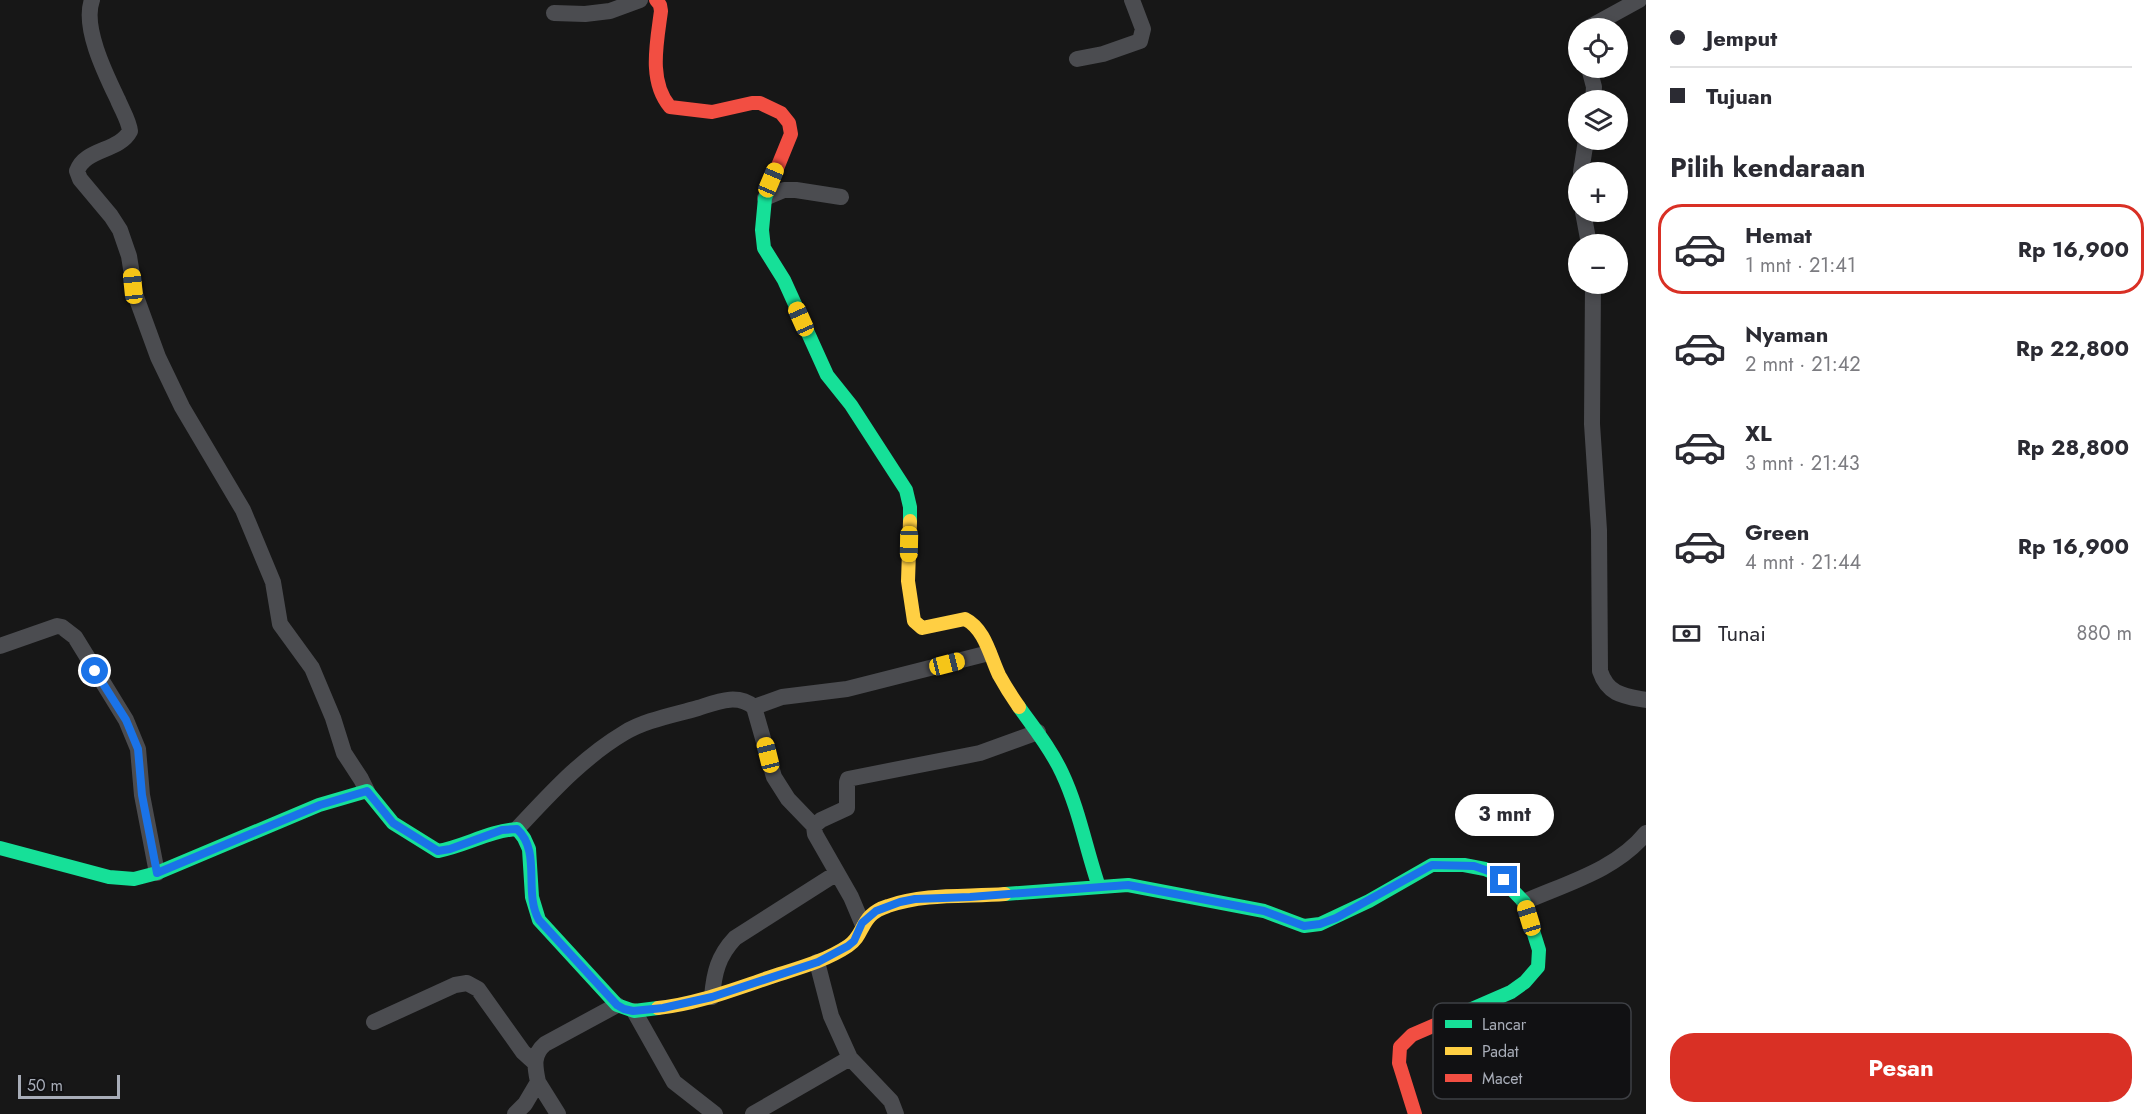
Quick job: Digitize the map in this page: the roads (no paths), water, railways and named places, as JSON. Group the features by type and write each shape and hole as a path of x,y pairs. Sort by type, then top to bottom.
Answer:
{"street":[{"path":"92,0 89,12 93,36 130,131 125,138 83,160 77,171 80,179 120,230 129,256 135,294 158,357 183,407 243,510 273,582 280,624 312,668 329,708 344,753 367,791 393,823 438,851 450,849 502,830 517,829 563,780 624,733 650,722 725,699 741,699 754,708 774,777 788,799 814,826 815,834 862,923"},
{"path":"554,13 585,14 610,11 640,0"},
{"path":"656,0 661,10 656,73 660,92 670,107 713,112 745,103 761,103 783,114 791,125 791,134 765,198 762,230 764,248 784,280 827,375 851,405 909,496 908,581 914,621 922,628 927,628 965,619 970,620 978,628 1004,683 1049,748 1062,773 1099,887"},
{"path":"1077,59 1103,54 1140,41 1143,29 1132,0"},
{"path":"1606,18 1639,0"},
{"path":"765,198 784,190 796,189 841,197"},
{"path":"1593,294 1592,424 1599,530 1600,671 1605,683 1612,690 1622,695 1646,700"},
{"path":"0,646 57,626 75,637 132,731 138,749 142,795 157,873"},
{"path":"754,708 782,697 847,688 989,653"},
{"path":"814,826 821,820 847,808 847,782 852,778 980,753 1038,732"},
{"path":"0,848 115,878 134,879 157,873 320,805 367,791"},
{"path":"517,829 527,839 531,896 536,915 544,928 617,1005 633,1011 663,1008 712,997 818,962 854,941 862,923 876,911 915,899 1136,886 1264,911 1296,924 1312,926 1369,901 1424,867 1441,864 1474,866 1497,874 1524,903 1539,950 1538,967 1511,992 1486,1003"},
{"path":"1524,903 1611,865 1625,855 1646,833"},
{"path":"712,997 718,961 735,938 837,873"},
{"path":"818,962 831,1016 850,1058 891,1101 896,1114"},
{"path":"374,1022 455,985 467,983 478,989 523,1052 534,1062"},
{"path":"558,1114 538,1082 534,1062 540,1048 617,1005"},
{"path":"633,1011 674,1082 715,1114"},
{"path":"1415,1114 1399,1063 1399,1048 1412,1035 1433,1026"},
{"path":"753,1114 850,1058"},
{"path":"515,1114 525,1104 538,1082"}]}
